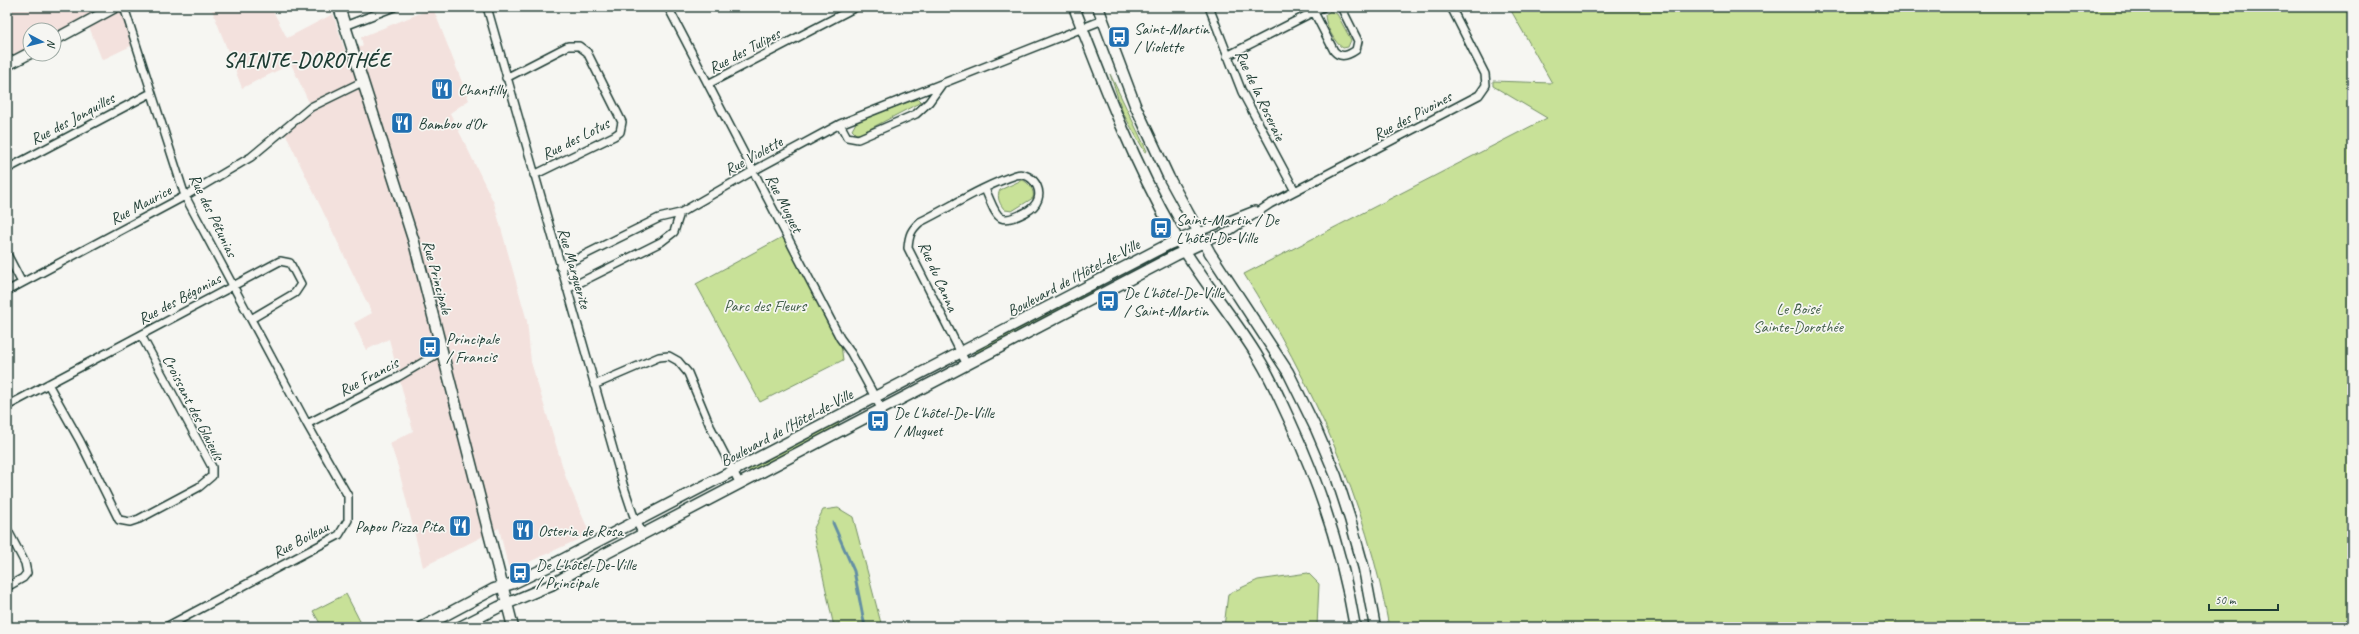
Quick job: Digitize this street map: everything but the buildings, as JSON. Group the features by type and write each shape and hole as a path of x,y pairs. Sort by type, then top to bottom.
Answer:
{"street":[{"path":"62,36 115,7"},
{"name":"Rue des Pétunias","path":"124,7 185,196 234,285 307,424"},
{"name":"Rue Principale","path":"339,7 414,242 513,627"},
{"path":"345,26 394,7"},
{"name":"Rue Marguerite","path":"487,7 594,385 626,493 643,535"},
{"name":"Rue Muguet","path":"668,7 840,338 851,352 882,410"},
{"name":"Rue des Tulipes","path":"708,84 856,7"},
{"path":"1074,7 1127,142 1184,251 1260,359 1301,445 1317,485 1332,530 1348,590 1355,627"},
{"path":"1098,7 1153,146 1204,242 1288,372 1316,429 1348,514 1366,576 1375,627"},
{"name":"Rue de la Roseraie","path":"1208,7 1227,56 1264,136 1296,191"},
{"path":"1227,56 1323,7"},
{"path":"1314,12 1334,51 1340,56 1346,56 1356,50 1358,41 1341,7"},
{"name":"Rue des Pivoines","path":"1270,204 1475,98 1482,91 1486,85 1485,74 1451,7"},
{"name":"Rue Violette","path":"560,267 659,218 680,212 840,124 1103,20"},
{"name":"Rue des Lotus","path":"506,78 568,46 579,46 587,52 622,122 620,132 614,136 534,174"},
{"path":"7,65 22,57"},
{"name":"Rue Maurice","path":"7,291 185,196 251,157 311,107 362,82"},
{"path":"840,124 847,137 858,139 916,114 929,102 942,84"},
{"name":"Rue des Jonquilles","path":"7,169 151,93"},
{"name":"Rue du Canna","path":"967,365 908,248 909,236 911,230 920,222 985,189 1018,174 1026,175 1032,179 1040,194 1038,202 1031,209 1010,220 1004,220 998,217 985,189"},
{"name":"Boulevard de l'Hôtel-de-Ville","path":"423,627 502,587 546,568 637,522 1178,240 1270,204"},
{"name":"Boulevard de l'Hôtel-de-Ville","path":"460,627 506,604 551,585 643,535 1184,251 1228,232 1270,204"},
{"path":"567,290 661,242 674,232 680,212"},
{"path":"7,254 22,283"},
{"name":"Rue des Bégonias","path":"7,406 280,261 290,263 301,284 295,293 251,319"},
{"name":"Croissant des Glaieuls","path":"48,384 80,441 119,520 130,522 139,519 199,486 212,476 212,467 141,335"},
{"name":"Rue Francis","path":"307,424 398,377 442,351"},
{"path":"594,385 659,357 669,356 678,361 688,373 710,426 740,484"},
{"name":"Rue Boileau","path":"166,627 339,535 348,520 348,496 307,424"},
{"path":"7,529 25,563 27,573 23,578 7,587"}],"shaded area":[{"path":"7,7 110,7 62,34 62,22 22,22 22,56 7,64"},
{"path":"115,7 124,7 137,43 102,60 88,24"},
{"path":"211,7 271,7 287,38 333,14 345,51 363,46 361,37 433,8 469,100 450,113 494,203 527,321 531,362 566,478 590,534 514,569 508,566 499,528 423,567 398,467 390,443 413,431 389,339 366,350 354,323 372,313 284,131 311,107 291,64 242,88"}],"green space":[{"name":"Le Boisé Sainte-Dorothée","path":"1509,7 2352,7 2352,627 1389,627 1379,580 1366,534 1351,489 1333,444 1314,400 1292,357 1244,274 1547,118 1493,86 1493,81 1552,83"},
{"path":"1330,11 1337,14 1351,40 1348,47 1343,48 1340,46 1331,33 1325,19 1325,15"},
{"path":"1110,74 1147,151 1145,152 1123,113"},
{"path":"918,99 921,102 860,134 856,134 852,130 857,121"},
{"path":"1022,180 1031,187 1033,198 1012,211 1005,210 999,201 998,195 1000,190"},
{"name":"Parc des Fleurs","path":"786,235 840,338 843,360 760,402 696,284"},
{"path":"1102,283 1103,285 1058,313 976,356 974,351"},
{"path":"838,422 839,424 799,449 751,474 748,469"},
{"path":"838,508 853,517 882,627 834,627 813,530 823,510"},
{"path":"1308,573 1319,584 1317,627 1224,627 1228,594 1258,580"},
{"path":"346,594 363,627 322,627 313,611"}],"waterway":[{"path":"833,523 854,571 865,627"}],"place":[{"name":"Saint-Martin / Violette","path":"1119,37"},
{"name":"Chantilly","path":"442,89"},
{"name":"Bambou d'Or","path":"402,123"},
{"name":"Saint-Martin / De L'hôtel-De-Ville","path":"1161,228"},
{"name":"De L'hôtel-De-Ville / Saint-Martin","path":"1108,301"},
{"name":"Principale / Francis","path":"430,347"},
{"name":"De L'hôtel-De-Ville / Muguet","path":"878,421"},
{"name":"Papou Pizza Pita","path":"460,526"},
{"name":"Osteria de Rosa","path":"523,530"},
{"name":"De L'hôtel-De-Ville / Principale","path":"520,573"}],"district":[{"name":"SAINTE-DOROTHÉE","path":"307,60"}]}
